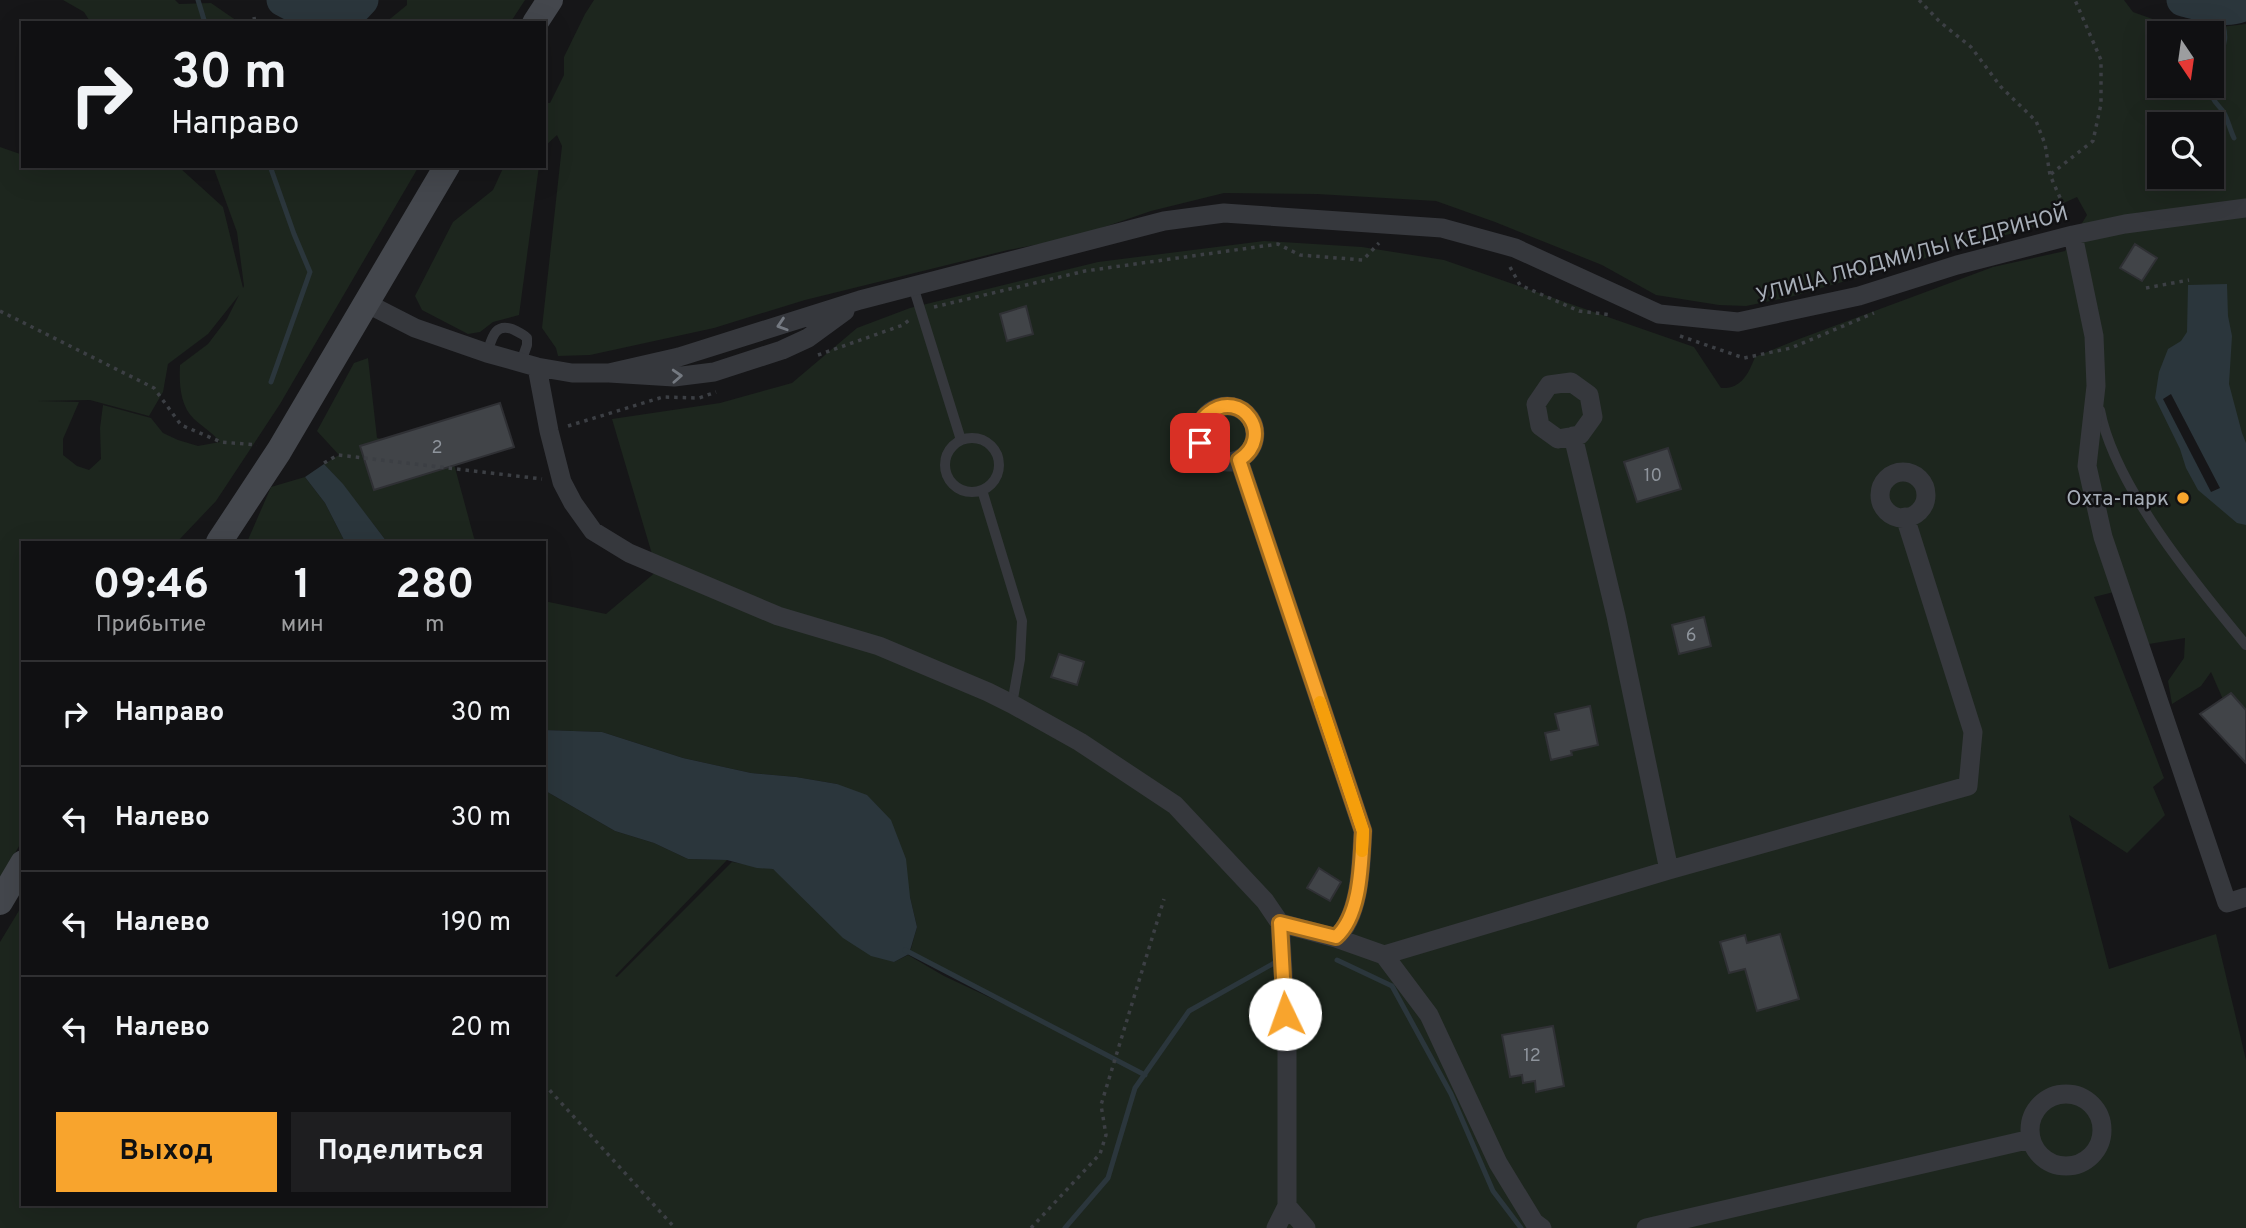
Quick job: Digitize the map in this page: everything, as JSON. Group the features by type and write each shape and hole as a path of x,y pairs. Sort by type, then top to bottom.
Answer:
{"street":[{"path":"536,21 550,0"},
{"path":"220,541 279,451 446,168"},
{"name":"УЛИЦА ЛЮДМИЛЫ КЕДРИНОЙ","path":"368,304 415,328 529,365 572,373 674,377 714,372 782,350 808,338 860,300 1164,221 1224,214 1442,228 1515,248 1659,314 1738,322 1859,296 1957,265 2073,235 2138,222 2246,208"},
{"path":"2073,235 2094,336 2096,386 2087,466 2103,537 2227,904 2246,897"},
{"path":"529,365 562,482 593,531 629,553 778,616 879,646 1012,704 1080,742 1175,805 1265,901 1280,923 1287,1037 1287,1206 1276,1228"},
{"path":"1573,436 1616,617 1669,870"},
{"path":"1239,460 1363,831 1360,875 1354,906 1346,929 1336,937"},
{"path":"1384,955 1669,870 1968,786 1973,732 1905,517"},
{"path":"0,902 21,866"},
{"path":"1280,923 1336,937 1384,955 1429,1015 1498,1163 1534,1222 1542,1228"},
{"path":"1646,1228 2031,1139"},
{"path":"1287,1206 1306,1228"}],"lane":[{"path":"913,286 961,440"},
{"path":"487,353 494,333 499,328 506,327 522,333 527,338 529,365"},
{"path":"2096,386 2103,428 2125,475 2156,527 2185,568 2246,645"},
{"path":"978,438 993,447 999,463 995,479 982,490 965,492 951,483 944,467 948,451 961,440 978,438"},
{"path":"982,490 1022,621 1020,659 1012,704"}],"path":[{"path":"1919,0 1940,22 1971,47 2001,88 2036,121 2045,144 2050,175 2068,215"},
{"path":"2050,175 2093,141 2101,104 2101,60 2074,0"},
{"path":"813,357 903,325 921,311 1085,271 1278,244 1300,255 1363,260 1379,243"},
{"path":"1510,267 1520,285 1579,311 1618,315"},
{"path":"2146,288 2189,280"},
{"path":"1668,332 1744,358 1791,348 1879,310"},
{"path":"0,311 154,388 181,425 221,442 252,444 279,451"},
{"path":"549,431 663,397 699,398 724,389"},
{"path":"324,463 338,455 562,482"},
{"path":"1031,1228 1100,1154 1106,1135 1101,1105 1164,899"},
{"path":"546,1086 675,1228"}],"shaded area":[{"path":"63,0 175,0 179,4 211,3 237,21 90,21 84,12"},
{"path":"407,0 525,0 511,21 387,21 407,5"},
{"path":"594,0 2124,0 2133,12 2158,21 2147,21 2147,98 2224,98 2224,27 2246,24 2246,752 2211,672 2201,686 2172,704 2168,681 2184,658 2185,638 2149,644 2114,592 2094,597 2164,778 2153,787 2165,815 2127,853 2069,815 2109,969 2216,934 2246,1060 2246,1228 0,1228 0,942 21,907 21,1206 546,1206 546,791 615,831 654,843 688,859 727,860 615,976 617,977 732,862 773,869 894,962 908,955 944,976 1031,1017 910,952 917,927 910,897 837,784 751,773 683,758 602,732 546,730 546,601 606,614 657,571 612,419 720,403 792,383 857,328 910,308 1098,262 1264,241 1362,247 1444,260 1694,347 1721,388 1728,388 1743,380 1755,357 1799,339 1993,267 2065,251 2087,215 2077,197 2046,211 2034,227 1790,297 1746,306 1719,305 1656,295 1602,265 1436,201 1317,194 1224,193 1151,211 1072,238 1008,250 805,300 714,328 590,355 558,356 556,348 542,328 562,146 557,135 546,145 546,103 550,103 564,75 564,57"},
{"path":"0,147 21,154 21,168 180,168 223,207 243,288 237,232 214,168 418,168 280,404 216,501 178,541 21,541 21,843 0,880","holes":["239,295 227,319 208,344 180,365 180,387 189,414 220,442 198,446 178,440 163,433 151,418 103,405 100,428 101,459 89,470 77,466 63,455 63,439 79,402 38,401 90,400 149,416 163,392 168,364 208,334"]},
{"path":"503,168 539,168 519,315 493,322 480,332 468,334 422,310 415,296 453,222 493,190"},
{"path":"2227,284 2232,336 2229,384 2246,443 2246,525 2237,523 2198,490 2155,398 2159,372 2168,349 2181,341 2187,332 2188,285"},
{"path":"368,358 377,438 451,453 476,541 386,541 324,464 339,455 317,431 354,363"},
{"path":"324,464 343,484 386,541 344,541 325,503 305,477"},
{"path":"305,477 325,503 344,541 247,541 271,487"},
{"path":"546,730 602,732 683,758 751,773 837,784 867,795 891,820 906,859 910,897 917,927 909,954 894,962 871,956 843,938 773,869 727,860 688,859 654,843 615,831 546,791"}],"pier":[{"path":"2171,394 2220,488 2211,492 2163,399"}],"building":[{"path":"2135,244 2157,258 2142,281 2120,268"},
{"path":"1026,306 1033,334 1007,341 1000,314"},
{"path":"500,403 514,447 374,490 360,446"},
{"path":"1668,448 1681,489 1637,502 1624,462"},
{"path":"1704,617 1711,646 1679,654 1672,625"},
{"path":"1059,654 1084,662 1077,685 1051,677"},
{"path":"2231,693 2246,710 2246,763 2200,714"},
{"path":"1590,706 1598,745 1571,751 1572,755 1551,760 1545,733 1559,730 1555,714"},
{"path":"1319,868 1341,882 1330,901 1307,888"},
{"path":"1780,934 1799,999 1757,1011 1745,969 1729,973 1720,942 1745,935 1747,943"},
{"path":"1553,1026 1564,1086 1536,1092 1535,1081 1523,1083 1522,1075 1510,1077 1502,1035"}],"waterway":[{"path":"198,0 204,21"},
{"path":"283,0 300,9 347,16 362,0"},
{"path":"2183,0 2223,8 2246,3"},
{"path":"2218,8 2222,21"},
{"path":"2224,32 2224,44"},
{"path":"2213,98 2223,111 2234,138"},
{"path":"271,168 310,272 271,382"},
{"path":"905,950 1145,1075"},
{"path":"1337,960 1392,986 1451,1094 1493,1191 1521,1228"},
{"path":"1065,1228 1108,1178 1135,1088 1189,1011 1276,962"}],"slow traffic":[{"path":"1320,702 1363,831 1362,851"}],"place":[{"name":"Охта-парк","path":"2183,498"}],"route":[{"path":"1200,443 1200,425 1205,416 1221,406 1239,409 1252,421 1255,439 1252,448 1239,460 1363,831 1360,875 1346,929 1336,937 1280,923 1285,1014"}]}
